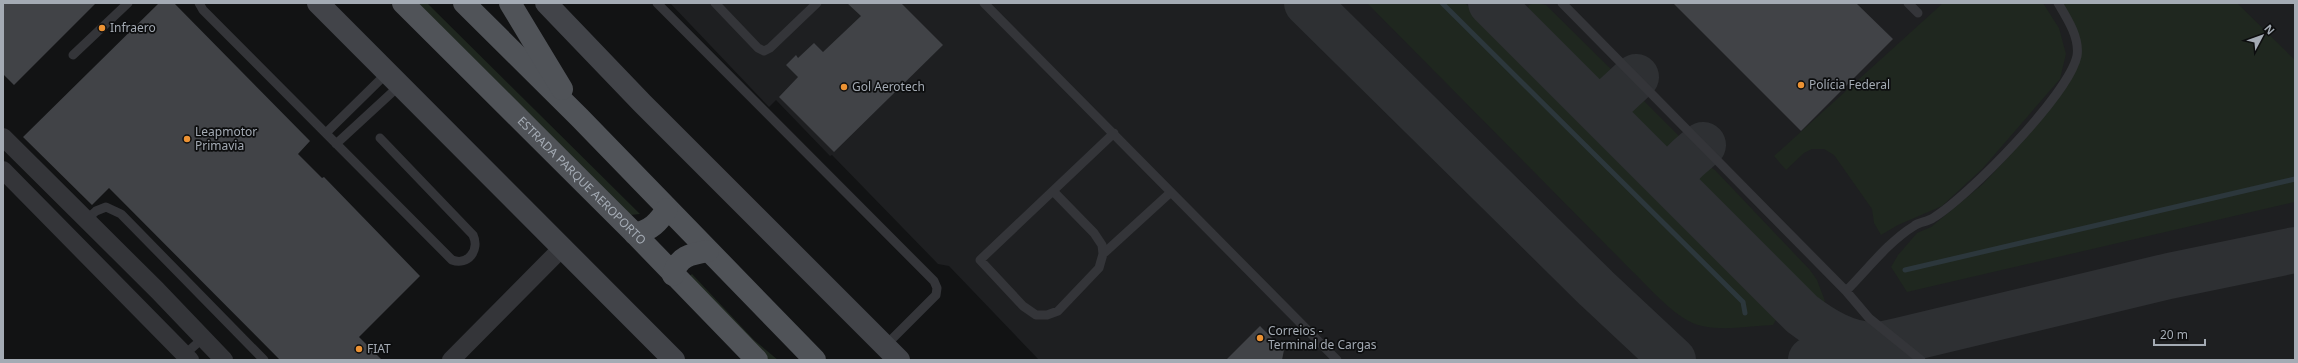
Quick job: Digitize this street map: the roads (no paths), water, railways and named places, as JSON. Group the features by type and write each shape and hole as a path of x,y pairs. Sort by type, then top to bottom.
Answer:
{"main road":[{"name":"ESTRADA PARQUE AEROPORTO","path":"403,3 635,234 673,275 757,360"},
{"path":"464,3 579,118 815,360"},
{"path":"510,3 579,118"},
{"path":"635,234 652,228 659,222 667,209"},
{"path":"673,275 681,260 689,254 708,251"}],"street":[{"path":"318,3 674,360"},
{"path":"553,8 648,108 892,353"},
{"path":"3,137 157,290 202,339 224,360"},
{"path":"3,170 138,307 185,358"},
{"path":"452,360 562,248"},
{"path":"138,307 157,290"}],"lane":[{"path":"74,54 128,3"},
{"path":"200,3 203,10 271,76 326,134 452,260 459,262 465,261 475,249 476,242 473,236 380,138"},
{"path":"657,3 934,281 937,288 936,295 892,353"},
{"path":"715,3 758,48 764,51 770,48 817,3"},
{"path":"984,3 1337,360"},
{"path":"1562,3 1846,291 1869,318 1921,360"},
{"path":"1908,3 1918,13"},
{"path":"1846,291 1895,241 1914,225 1933,219 1960,198 2020,139 2067,80 2077,56 2074,36 2058,3"},
{"path":"326,134 393,79"},
{"path":"336,144 393,79"},
{"path":"1053,192 1094,233 1102,245 1103,254 1099,268 1058,310 1047,315 1036,315 1023,306 980,260 1114,133"},
{"path":"1103,254 1171,192"},
{"path":"86,220 96,211 106,207 121,214 264,360"},
{"path":"185,358 202,339"}],"waterway":[{"path":"1442,3 1743,302 1745,313"},
{"path":"1905,270 2295,179"}],"place":[{"name":"Infraero","path":"102,28"},
{"name":"Polícia Federal","path":"1801,85"},
{"name":"Gol Aerotech","path":"844,87"},
{"name":"Leapmotor Primavia","path":"187,139"},
{"name":"Correios - Terminal de Cargas","path":"1260,338"},
{"name":"FIAT","path":"359,349"}]}
